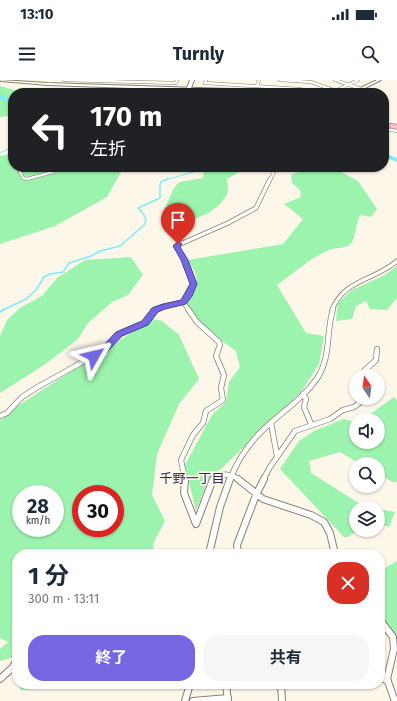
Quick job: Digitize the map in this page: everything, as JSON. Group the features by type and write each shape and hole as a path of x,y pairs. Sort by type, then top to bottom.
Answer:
{"main road":[{"path":"1,80 136,87 189,88"}],"street":[{"path":"64,80 176,83 176,80"},
{"path":"189,88 192,80"},
{"path":"206,80 205,83 286,88"},
{"path":"257,86 259,80"},
{"path":"280,80 312,81 329,88"},
{"path":"335,80 358,88"},
{"path":"341,88 358,80"},
{"path":"363,88 379,80"},
{"path":"136,87 138,81"},
{"path":"302,88 312,81"},
{"path":"20,172 23,178 27,179 53,172"},
{"path":"0,416 7,413 22,397 31,391 50,382 65,371 83,363 104,350 119,334 145,323 155,310 163,306 183,302 193,284 184,260 176,246 256,208 273,172"},
{"path":"210,549 222,498 231,476 245,450 256,437 304,394 312,385 324,365 329,343 332,307 341,293 356,284 381,273 397,261"},
{"path":"183,302 196,322 219,342 220,345 216,356 224,375 221,388 223,400 206,411 203,423 193,435 181,460 185,480 184,493 196,524 214,477 220,474 231,476 243,481 256,494 267,501 312,517 324,523 332,536 334,549"},
{"path":"366,369 376,360 377,349"},
{"path":"304,394 306,399 304,407 311,424"},
{"path":"237,549 237,545 256,494 277,456 295,431 311,424 330,419 343,410 357,405"},
{"path":"271,423 277,456"},
{"path":"385,626 393,637 394,649 388,681 395,701"},
{"path":"0,679 12,668"},
{"path":"185,701 189,689"},
{"path":"193,701 228,699 227,689"},
{"path":"281,689 282,701"}],"green space":[{"path":"0,86 8,88 8,116 0,117"},
{"path":"8,154 8,172 121,172 107,197 55,226 0,244 0,156"},
{"path":"204,172 239,172 227,179 228,192 216,208 191,220 164,223 162,214 174,188 179,182 203,178"},
{"path":"298,172 341,172 358,181 377,209 371,217 360,215 353,240 350,244 346,247 332,249 317,256 277,285 306,333 324,336 319,364 301,392 221,469 209,477 196,511 185,465 212,415 226,402 229,382 240,367 236,351 198,324 186,304 193,292 196,282 195,273 188,260 283,244 303,219 284,204 301,197 300,190 292,183 291,175"},
{"path":"131,257 143,275 128,295 112,302 88,323 77,340 44,365 0,393 0,336 7,320 20,308 42,296 57,278 85,260"},
{"path":"397,266 397,298 387,310 370,309 366,301 356,306 352,319 336,321 338,303 352,290 385,275"},
{"path":"153,319 162,321 179,335 199,379 179,404 157,454 152,495 165,521 153,544 154,549 12,549 12,657 0,661 0,649 8,642 0,638 0,421 19,405"},
{"path":"394,397 397,400 397,482 393,482 385,478 385,457 349,457 340,452 309,461 311,473 355,501 349,501 349,536 345,538 280,469 299,441 314,431 344,419 349,420 349,449 385,449 385,413 372,413 385,405"},
{"path":"385,510 395,512 389,527 385,526"},
{"path":"397,561 397,644 385,633 385,568"}],"waterway":[{"path":"0,97 8,100"},
{"path":"0,153 8,149"},
{"path":"389,157 397,160"},
{"path":"165,180 193,172"},
{"path":"5,309 26,299 36,290 44,277 50,274 63,272 69,263 91,256 100,251 120,246 144,225 146,221 144,215 138,208 160,198 160,184 165,180"},
{"path":"0,312 5,309"}],"district":[{"name":"千野一丁目","path":"192,478"}],"route":[{"path":"94,356 104,350 119,334 145,323 155,310 163,306 183,302 188,296 193,284 184,260 177,249 176,246 178,244"}]}
